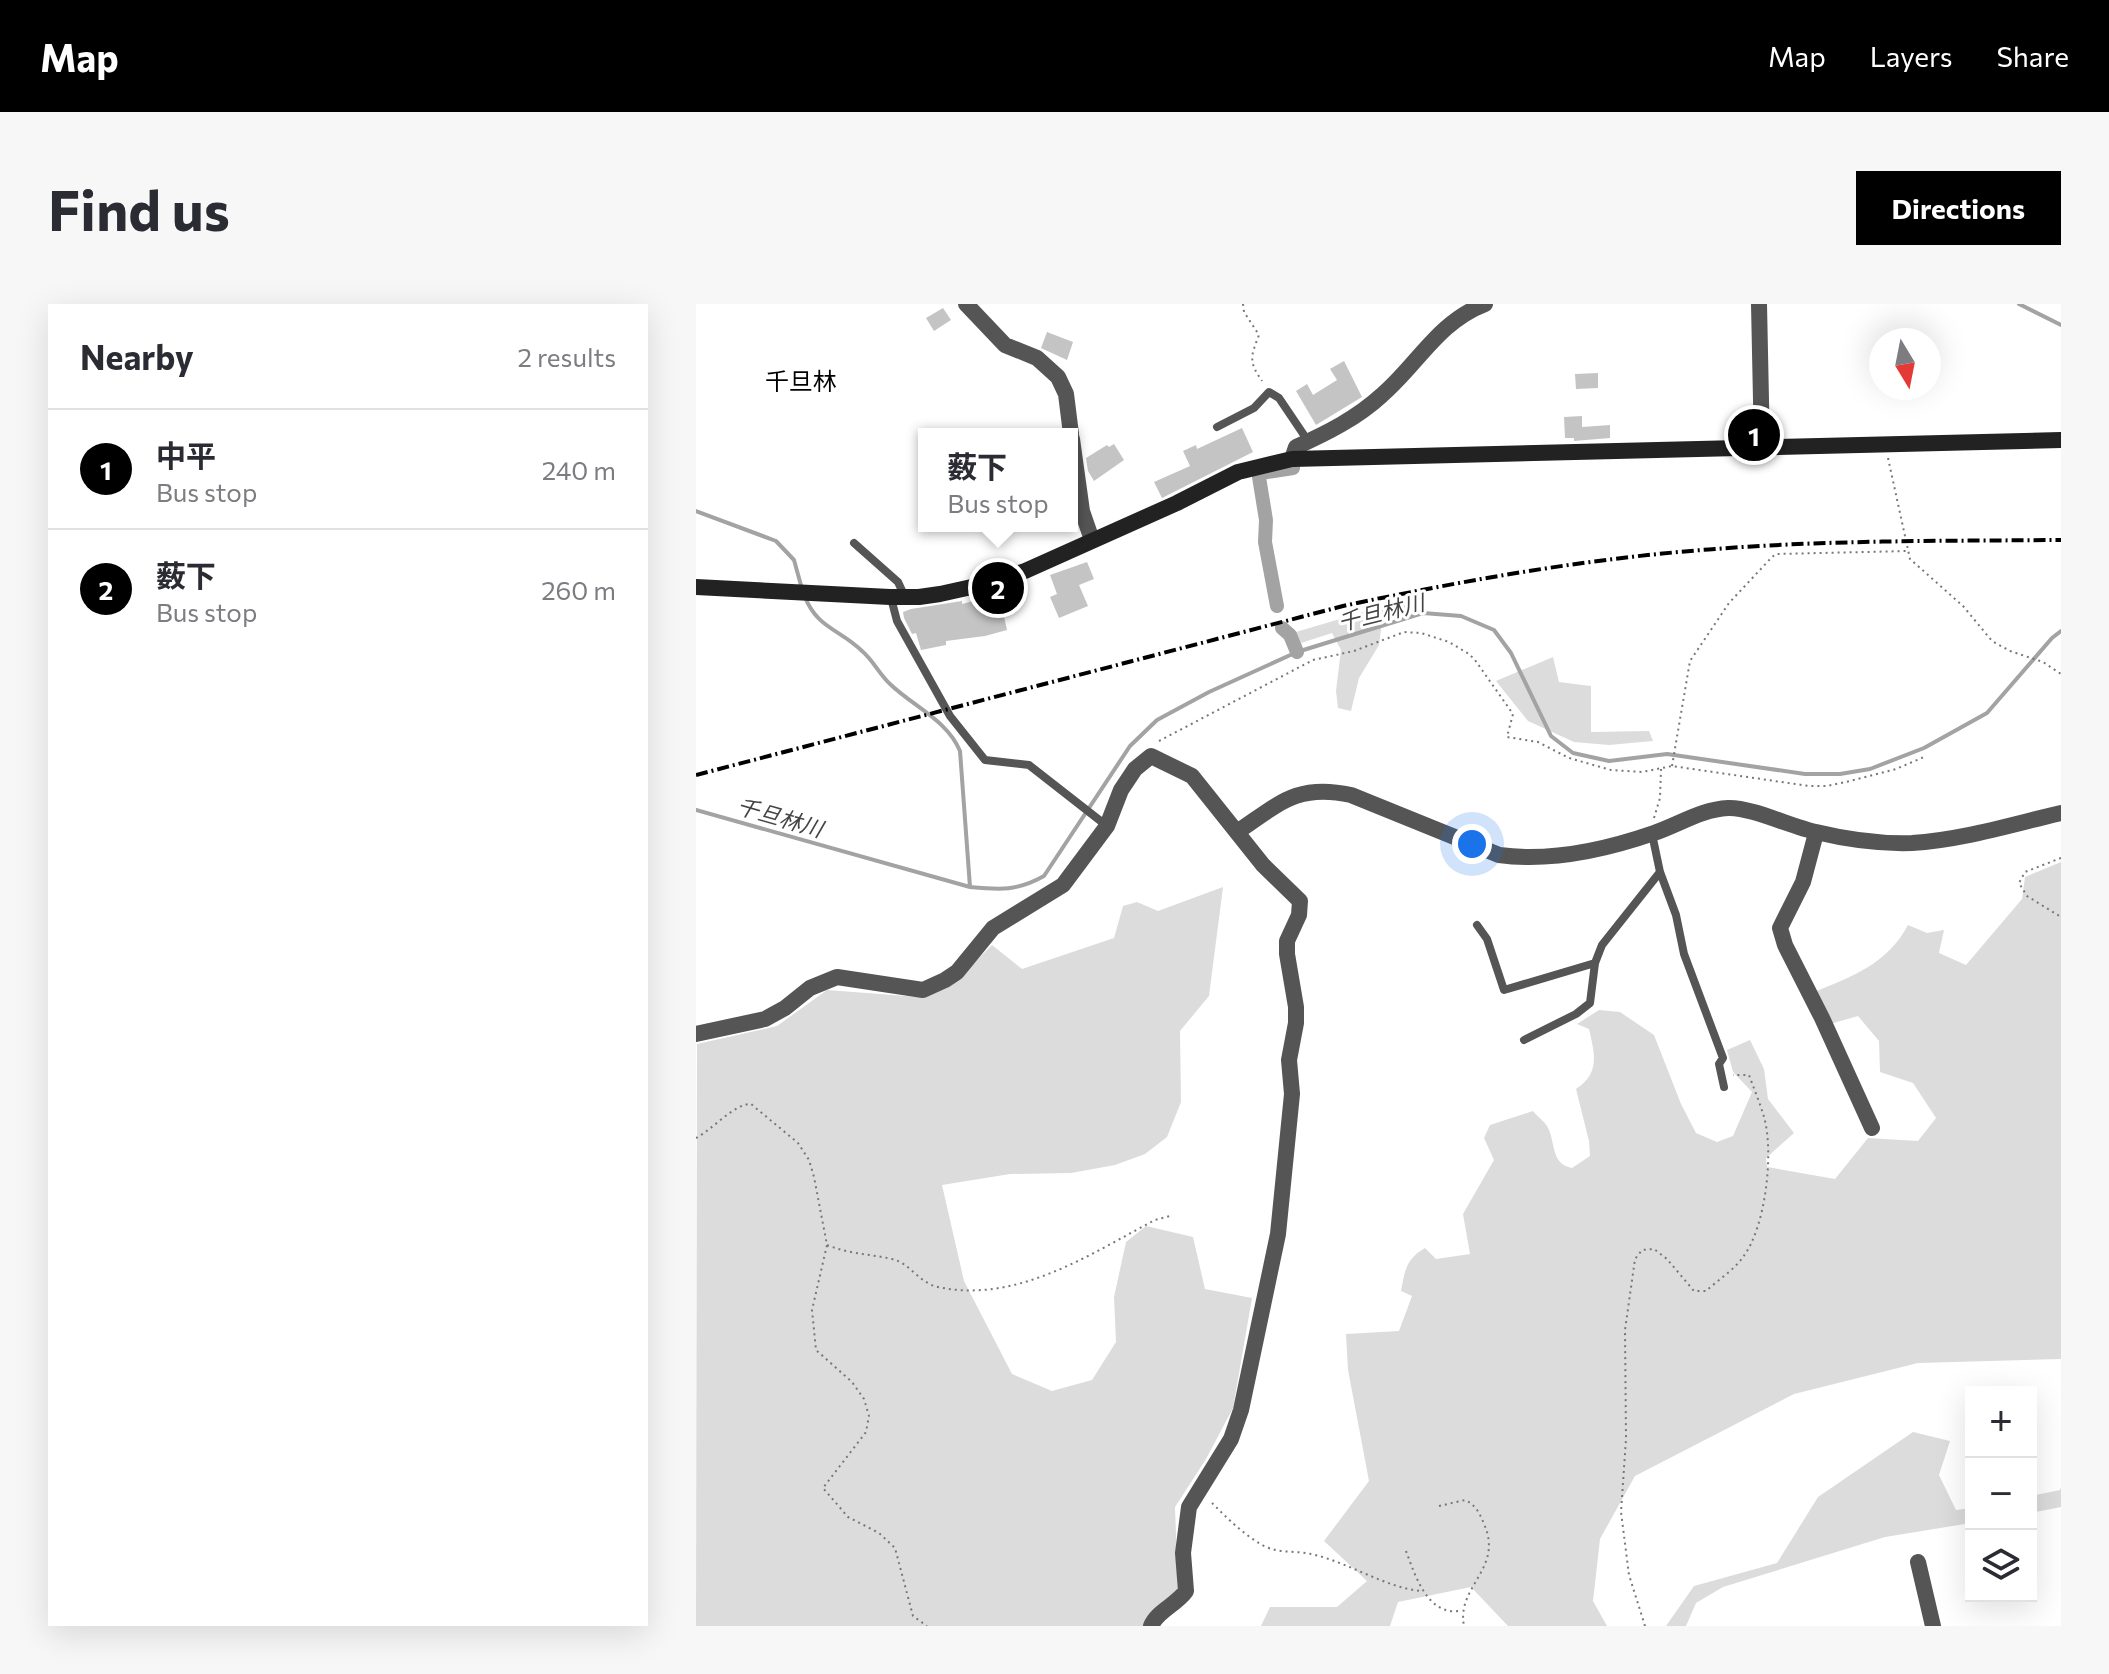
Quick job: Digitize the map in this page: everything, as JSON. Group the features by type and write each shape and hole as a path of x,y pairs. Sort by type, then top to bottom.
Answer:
{"street":[{"path":"966,304 1005,345 1037,358 1058,377 1066,394 1071,428"},
{"path":"1292,459 1296,447 1351,420 1385,394 1430,341 1460,316 1485,304"},
{"path":"1759,304 1762,448"},
{"path":"696,587 898,597 940,594 1025,571 1177,503 1238,472 1292,459 2061,440"},
{"path":"1078,481 1082,511 1092,540"},
{"path":"696,1034 765,1019 810,988 837,977 923,990 945,980 957,972 993,928 1063,885 1107,826 1121,790 1135,769 1151,756 1192,776 1263,865 1300,901 1299,915 1287,941 1296,1007 1289,1060 1292,1094 1278,1234 1241,1410 1231,1439 1189,1507 1183,1553 1186,1591 1154,1618 1151,1626"},
{"path":"1237,832 1288,798 1307,791 1327,790 1351,795 1499,855 1521,858 1586,851 1652,834 1715,810 1732,808 1816,833 1912,843 1947,839 2061,813"},
{"path":"1816,833 1803,882 1780,928 1785,945 1872,1128"},
{"path":"1918,1562 1933,1626"}],"lane":[{"path":"1217,427 1254,408 1269,392 1279,398 1308,442"},
{"path":"854,543 898,582 897,621 950,716 985,760 1029,765 1107,826"},
{"path":"1652,834 1684,954 1723,1058 1720,1062 1724,1087"},
{"path":"1524,1040 1576,1014 1590,1003 1595,963 1602,945 1660,872"},
{"path":"1477,925 1487,939 1504,990 1595,963"}],"path":[{"path":"1243,304 1244,312 1259,335 1251,350 1254,367 1269,392"},
{"path":"1888,445 1888,461 1910,559 1947,590 1992,641 2043,662 2061,674"},
{"path":"1672,766 1690,661 1729,603 1772,557 1776,554 1909,551"},
{"path":"1151,756 1153,747 1162,737 1313,660 1354,651 1404,632 1413,632 1449,642 1469,654 1513,714 1507,737 1538,742 1569,758 1611,770 1642,772 1672,766 1789,784 1827,786 1896,769 1924,757"},
{"path":"1652,834 1651,826 1660,798 1661,768"},
{"path":"2061,858 2025,872 2019,883 2027,896 2061,917"},
{"path":"1645,1626 1629,1575 1621,1512 1626,1439 1625,1330 1635,1259 1642,1250 1654,1249 1667,1259 1694,1291 1706,1291 1743,1257 1759,1223 1766,1182 1765,1118 1749,1075 1732,1075 1720,1062"},
{"path":"696,1138 744,1104 759,1109 798,1143 809,1160 827,1245 812,1310 816,1350 852,1382 864,1399 869,1416 866,1432 823,1488 848,1517 879,1533 895,1548 913,1616 927,1626"},
{"path":"827,1245 848,1253 903,1263 924,1282 936,1287 976,1289 1047,1276 1155,1220 1170,1216"},
{"path":"1199,1491 1234,1525 1265,1546 1277,1551 1304,1552 1334,1559 1382,1580 1413,1591 1423,1591"},
{"path":"1439,1506 1465,1500 1474,1504 1491,1541 1488,1562 1461,1611 1464,1626"},
{"path":"1406,1551 1423,1591 1450,1612 1461,1611"}],"shaded area":[{"path":"1411,598 1413,607 1383,614 1379,645 1359,678 1351,711 1338,708 1336,691 1341,650 1332,633 1301,643 1296,632"},
{"path":"1553,657 1559,682 1591,686 1591,732 1649,731 1653,741 1609,745 1574,742 1528,721 1496,681"},
{"path":"2061,862 2061,1359 1918,1363 1794,1394 1635,1476 1600,1539 1593,1601 1607,1626 1508,1626 1471,1587 1398,1602 1390,1626 1261,1626 1270,1607 1337,1607 1367,1581 1324,1541 1369,1481 1348,1370 1346,1334 1399,1331 1412,1296 1401,1291 1405,1271 1414,1256 1425,1248 1436,1259 1470,1254 1463,1214 1494,1160 1484,1138 1490,1125 1533,1111 1547,1126 1557,1157 1565,1166 1572,1168 1590,1156 1576,1089 1589,1077 1594,1055 1589,1029 1577,1024 1599,1010 1620,1012 1654,1035 1696,1133 1717,1142 1733,1136 1752,1092 1733,1072 1727,1050 1750,1040 1764,1069 1768,1099 1794,1133 1766,1158 1767,1167 1835,1179 1868,1138 1918,1141 1936,1118 1913,1083 1880,1072 1879,1041 1858,1016 1830,1024 1814,992 1868,967 1890,949 1908,925 1927,933 1944,930 1939,953 1966,965 2022,899 2025,877"},
{"path":"1223,887 1209,996 1180,1031 1181,1102 1167,1137 1145,1154 1115,1165 1071,1173 1010,1174 942,1185 964,1281 1012,1374 1052,1391 1092,1380 1116,1342 1114,1297 1126,1242 1146,1226 1193,1237 1205,1289 1252,1298 1233,1408 1206,1459 1175,1507 1178,1589 1157,1615 1161,1626 696,1626 697,1044 777,1026 827,990 919,997 952,985 992,945 1022,969 1114,938 1123,906 1137,902 1158,911"},
{"path":"1913,1432 1950,1441 1939,1475 1956,1510 1965,1509 1965,1524 1885,1537 1723,1587 1696,1603 1686,1626 1666,1626 1694,1586 1777,1563 1818,1497"},
{"path":"2061,1487 2061,1507 2037,1512 2037,1495 2060,1490"}],"building":[{"path":"943,308 951,320 934,331 926,318"},
{"path":"1047,332 1073,342 1067,360 1041,348"},
{"path":"1344,361 1362,397 1316,425 1296,391 1307,384 1313,395 1337,380 1330,369"},
{"path":"1598,373 1598,388 1576,389 1575,374"},
{"path":"1582,416 1582,427 1610,425 1610,438 1574,441 1574,438 1565,438 1564,417"},
{"path":"1242,428 1253,452 1162,498 1154,482 1190,466 1183,451 1196,445 1197,449"},
{"path":"1114,444 1124,460 1094,481 1086,458"},
{"path":"1087,562 1094,579 1079,585 1088,606 1059,618 1050,597 1057,594 1050,575"},
{"path":"999,594 1007,630 985,636 946,641 946,645 921,650 916,633 912,634 904,618 903,612 911,609 962,601 962,604"}],"waterway":[{"path":"2019,304 2061,325"},
{"path":"1277,606 1265,542 1266,520 1259,477 1261,473 1293,468"},
{"path":"696,511 776,541 794,560 802,589"},
{"path":"805,597 816,616 862,651 890,684 938,722 954,740 960,751 970,887"},
{"name":"千旦林川","path":"696,810 970,887 1008,888 1044,876 1130,746 1157,720 1209,692 1297,652 1423,613 1461,616 1494,630 1511,653 1551,736 1573,753 1609,761 1667,754 1805,774 1840,774 1870,769 1924,748 1987,713 2061,631"},
{"path":"1282,628 1290,635 1297,652"}],"railway":[{"path":"696,775 1343,606 1482,579 1621,558 1758,546 2061,540"}],"place":[{"name":"中平","path":"1754,435"},
{"name":"薮下","path":"998,588"}],"district":[{"name":"千旦林","path":"801,380"}]}
